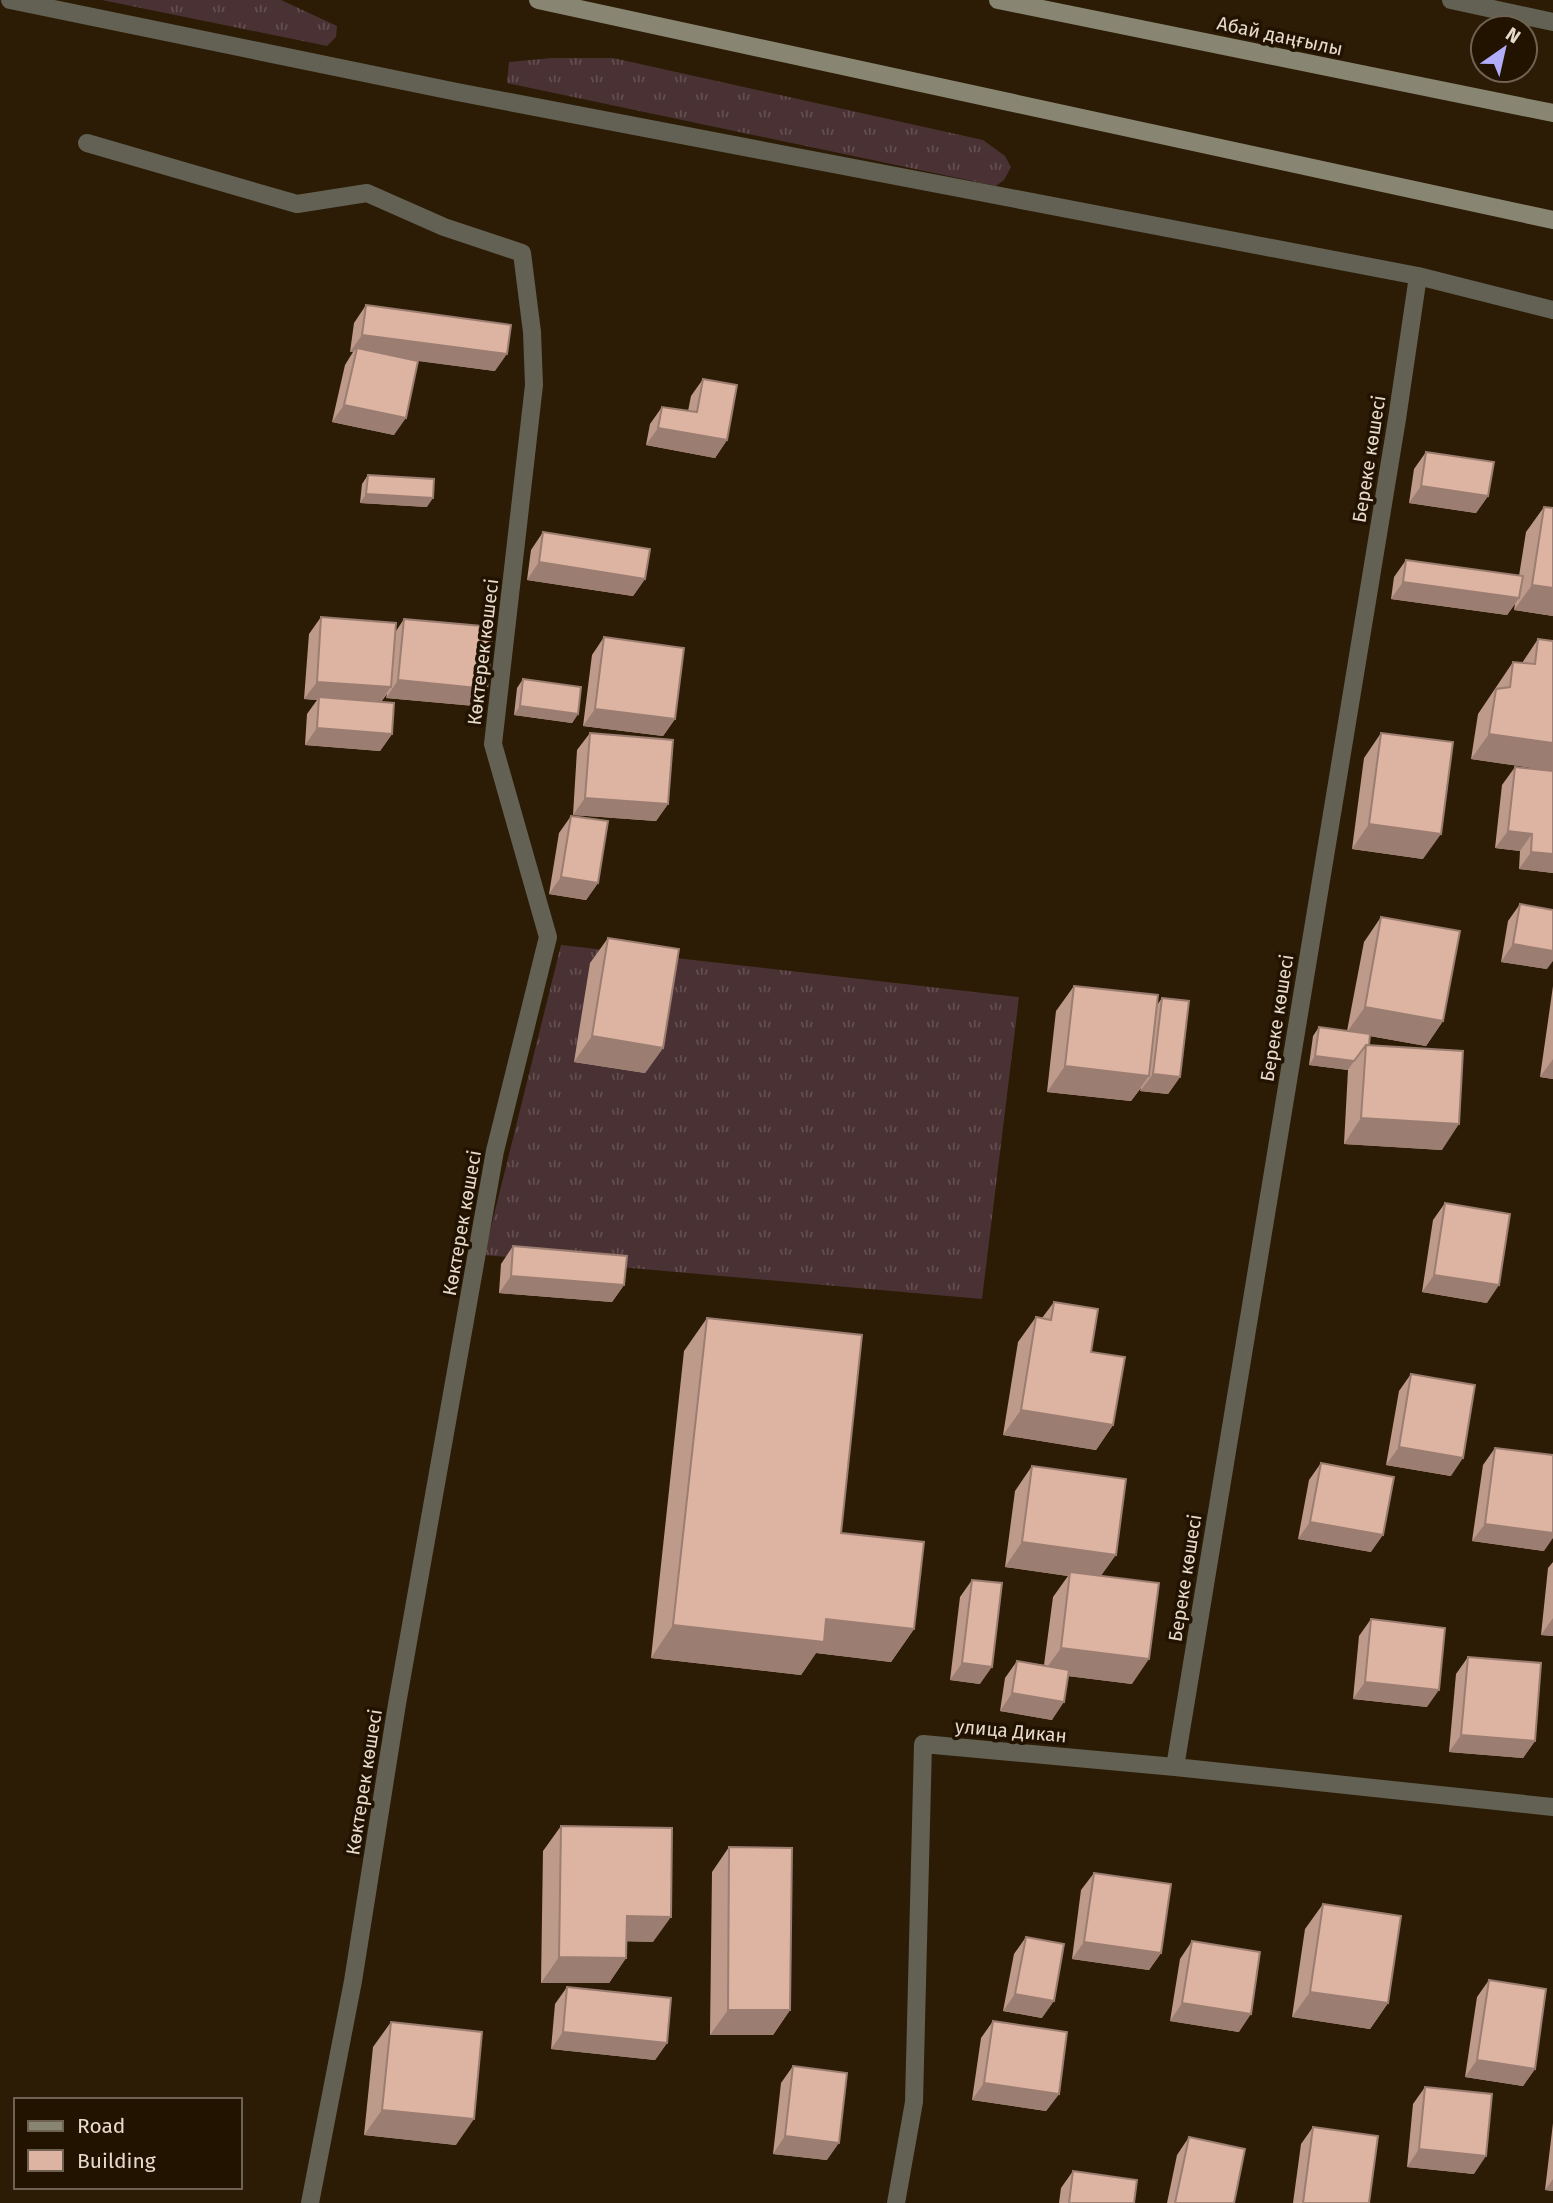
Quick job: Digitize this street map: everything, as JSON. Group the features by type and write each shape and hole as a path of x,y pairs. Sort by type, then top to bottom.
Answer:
{"main road":[{"path":"538,0 1553,220"},
{"name":"Абай даңғылы","path":"998,0 1553,113"}],"street":[{"path":"10,0 457,92 1418,276 1553,310"},
{"path":"1451,0 1553,22"},
{"name":"Көктерек көшесі","path":"87,143 297,204 367,193 444,227 522,253 532,332 534,385 493,744 548,937 495,1151 397,1704 353,1981 310,2203"},
{"name":"Береке көшесі","path":"1175,1767 1397,419 1418,276"},
{"name":"улица Дикан","path":"896,2203 914,2102 923,1744 1175,1767 1553,1807"}],"green space":[{"path":"102,0 281,0 337,26 336,37 327,46"},
{"path":"552,58 613,58 983,140 1005,156 1011,167 1004,180 996,186 507,83 509,62"},
{"path":"561,945 1019,997 982,1299 484,1255"}],"building":[{"path":"366,305 511,325 507,354 362,335"},
{"path":"357,348 418,361 406,418 344,405"},
{"path":"703,379 737,385 727,440 658,428 662,407 697,412"},
{"path":"1426,452 1494,462 1488,496 1421,486"},
{"path":"368,475 434,479 433,498 366,494"},
{"path":"1544,507 1553,508 1553,588 1532,585"},
{"path":"543,532 650,549 645,579 539,562"},
{"path":"1406,560 1523,576 1519,598 1403,582"},
{"path":"321,617 396,623 391,687 317,682"},
{"path":"404,619 493,627 487,689 398,680"},
{"path":"604,637 684,648 675,719 595,709"},
{"path":"1538,639 1553,641 1553,743 1489,734 1496,689 1510,687 1513,662 1535,664"},
{"path":"523,679 581,687 578,714 520,706"},
{"path":"319,697 394,703 392,734 317,728"},
{"path":"590,733 673,740 668,804 585,798"},
{"path":"1381,733 1453,742 1441,834 1369,824"},
{"path":"1515,767 1553,771 1553,854 1531,852 1532,834 1508,831"},
{"path":"571,816 608,821 598,883 561,877"},
{"path":"1520,904 1553,910 1553,951 1513,944"},
{"path":"1381,917 1460,931 1443,1021 1365,1007"},
{"path":"608,938 679,949 663,1048 592,1036"},
{"path":"1074,986 1158,995 1149,1076 1065,1066"},
{"path":"1162,998 1189,1001 1180,1077 1153,1074"},
{"path":"1319,1027 1370,1034 1369,1045 1366,1045 1354,1061 1315,1056"},
{"path":"1366,1045 1463,1051 1459,1124 1361,1118"},
{"path":"1445,1203 1510,1214 1499,1285 1434,1275"},
{"path":"513,1246 627,1256 624,1285 511,1276"},
{"path":"1054,1302 1098,1309 1091,1352 1125,1357 1113,1425 1021,1410 1036,1317 1051,1320"},
{"path":"707,1318 862,1335 841,1533 924,1542 914,1629 826,1619 824,1642 673,1625"},
{"path":"1411,1374 1475,1385 1463,1458 1399,1447"},
{"path":"1495,1448 1553,1455 1553,1533 1485,1524"},
{"path":"1321,1463 1394,1477 1383,1535 1310,1522"},
{"path":"1032,1466 1126,1479 1116,1555 1022,1542"},
{"path":"1070,1572 1159,1583 1149,1659 1061,1648"},
{"path":"972,1580 1002,1583 992,1667 962,1663"},
{"path":"1371,1619 1445,1628 1439,1690 1365,1682"},
{"path":"1468,1657 1541,1663 1535,1741 1461,1735"},
{"path":"1017,1661 1069,1670 1064,1702 1012,1693"},
{"path":"561,1826 672,1828 671,1917 627,1916 626,1958 559,1957"},
{"path":"729,1847 792,1848 790,2010 728,2010"},
{"path":"1094,1873 1171,1884 1161,1953 1084,1942"},
{"path":"1323,1904 1401,1916 1388,2003 1310,1992"},
{"path":"1026,1937 1064,1944 1054,2001 1015,1994"},
{"path":"1192,1941 1260,1952 1251,2014 1182,2003"},
{"path":"1489,1980 1546,1989 1535,2069 1477,2060"},
{"path":"567,1987 671,1998 667,2043 563,2032"},
{"path":"993,2021 1067,2032 1059,2094 984,2083"},
{"path":"391,2022 482,2032 474,2119 382,2110"},
{"path":"793,2066 847,2073 839,2143 785,2136"},
{"path":"1425,2087 1492,2094 1486,2156 1419,2149"},
{"path":"1313,2127 1378,2136 1369,2203 1303,2203"},
{"path":"1189,2137 1245,2149 1234,2203 1175,2203"},
{"path":"1073,2171 1137,2180 1134,2203 1069,2203"}]}
